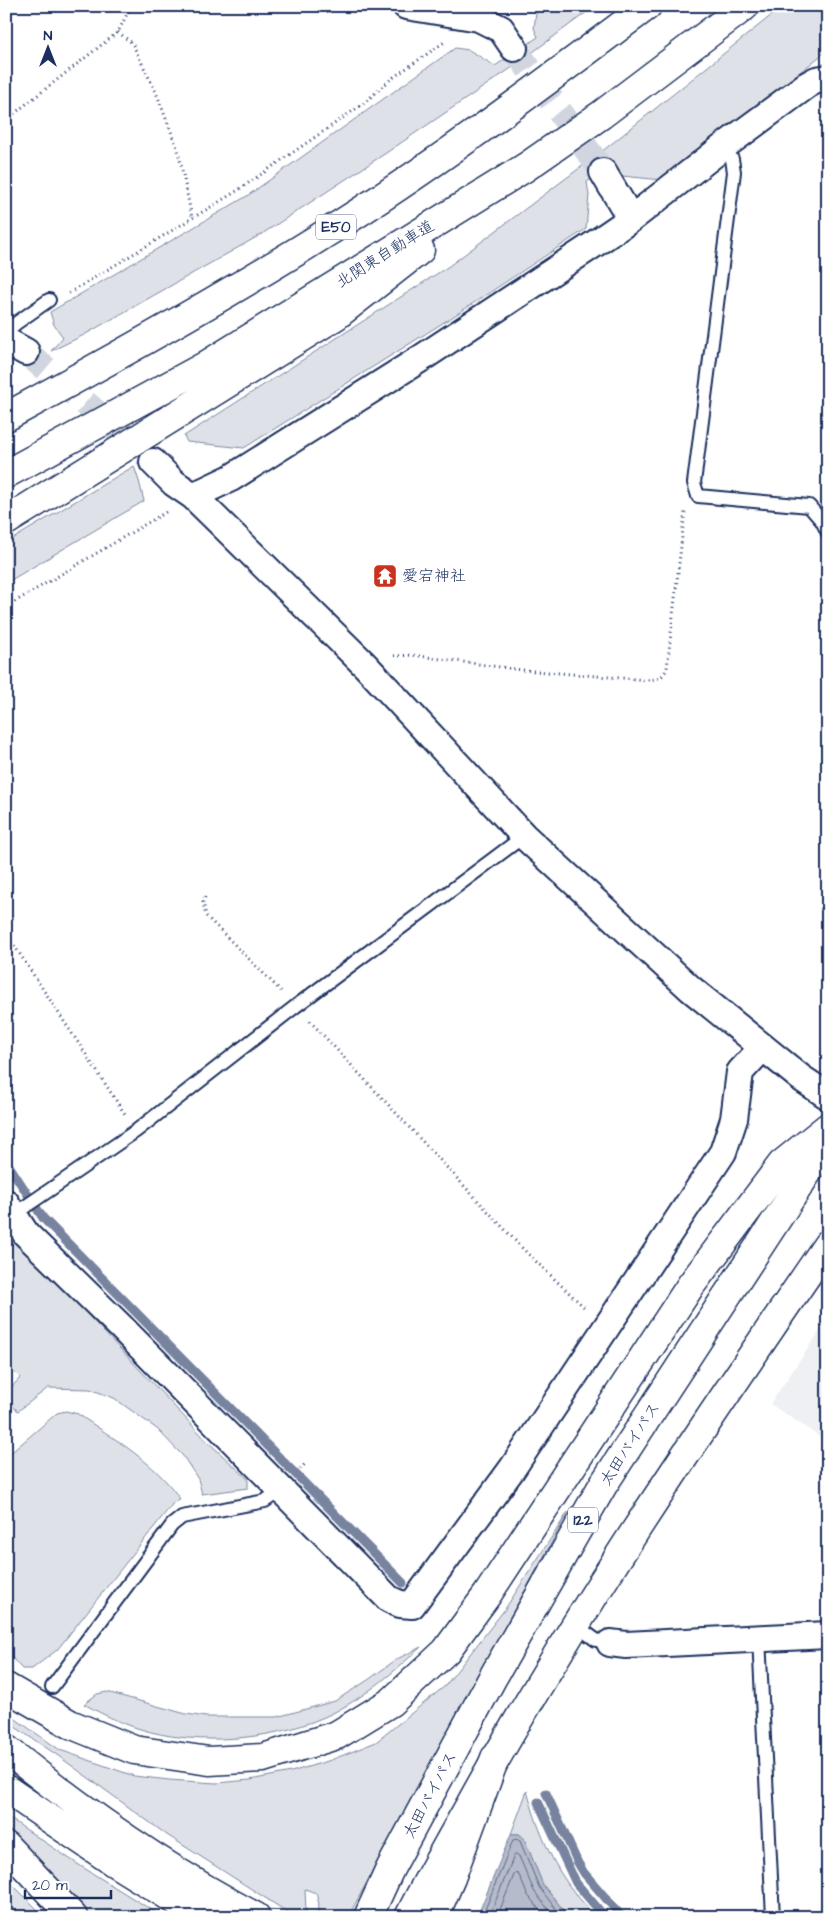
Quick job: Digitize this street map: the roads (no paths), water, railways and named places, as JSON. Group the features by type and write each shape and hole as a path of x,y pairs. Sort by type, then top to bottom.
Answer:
{"highway":[{"name":"E50","path":"6,417 110,361 329,232 473,136 647,6"},
{"name":"北関東自動車道","path":"6,474 205,366 526,167 601,116 745,6"},
{"path":"6,521 338,316 526,167"},
{"path":"6,1686 70,1724 134,1750 208,1761 263,1758 337,1735 390,1702 446,1651 481,1603 691,1285 782,1164 828,1126"},
{"name":"太田バイパス","path":"368,1917 390,1869 493,1677 603,1485 828,1141"},
{"path":"409,1917 495,1758 574,1624 656,1498 828,1244"},
{"path":"6,1749 52,1786 133,1843 218,1896 256,1917"},
{"path":"434,1917 495,1758"},
{"path":"6,1789 112,1861 203,1917"},
{"path":"6,1846 73,1917"}],"street":[{"path":"406,6 479,18 501,29 514,48"},
{"path":"193,496 231,478 395,375 631,219 723,146 808,85 816,80 828,78"},
{"path":"603,172 631,219"},
{"path":"153,462 174,483 193,496 365,665 524,836 690,989 828,1096"},
{"path":"10,1209 26,1234 120,1326 389,1599 400,1604 412,1605 512,1470 723,1152 734,1119 740,1072 762,1046"},
{"path":"610,1643 626,1645 828,1635"}],"lane":[{"path":"723,146 732,159 734,172 694,483 698,496 809,506 822,521 828,533"},
{"path":"6,335 15,324 49,300"},
{"path":"10,1209 136,1131 296,1006 524,836"},
{"path":"52,1687 172,1526 182,1517 266,1501 281,1490"},
{"path":"574,1624 596,1640 610,1643"},
{"path":"759,1638 773,1917"}],"water":[{"path":"511,1834 519,1834 524,1838 543,1885 569,1917 477,1917"}],"waterway":[{"path":"6,1161 43,1218 403,1583"},
{"path":"546,1793 584,1873 622,1917"},
{"path":"538,1802 576,1883 605,1917"}],"tunnel":[{"path":"514,48 603,172"},
{"path":"26,352 147,456"}],"place":[{"name":"愛宕神社","path":"385,576"}]}
